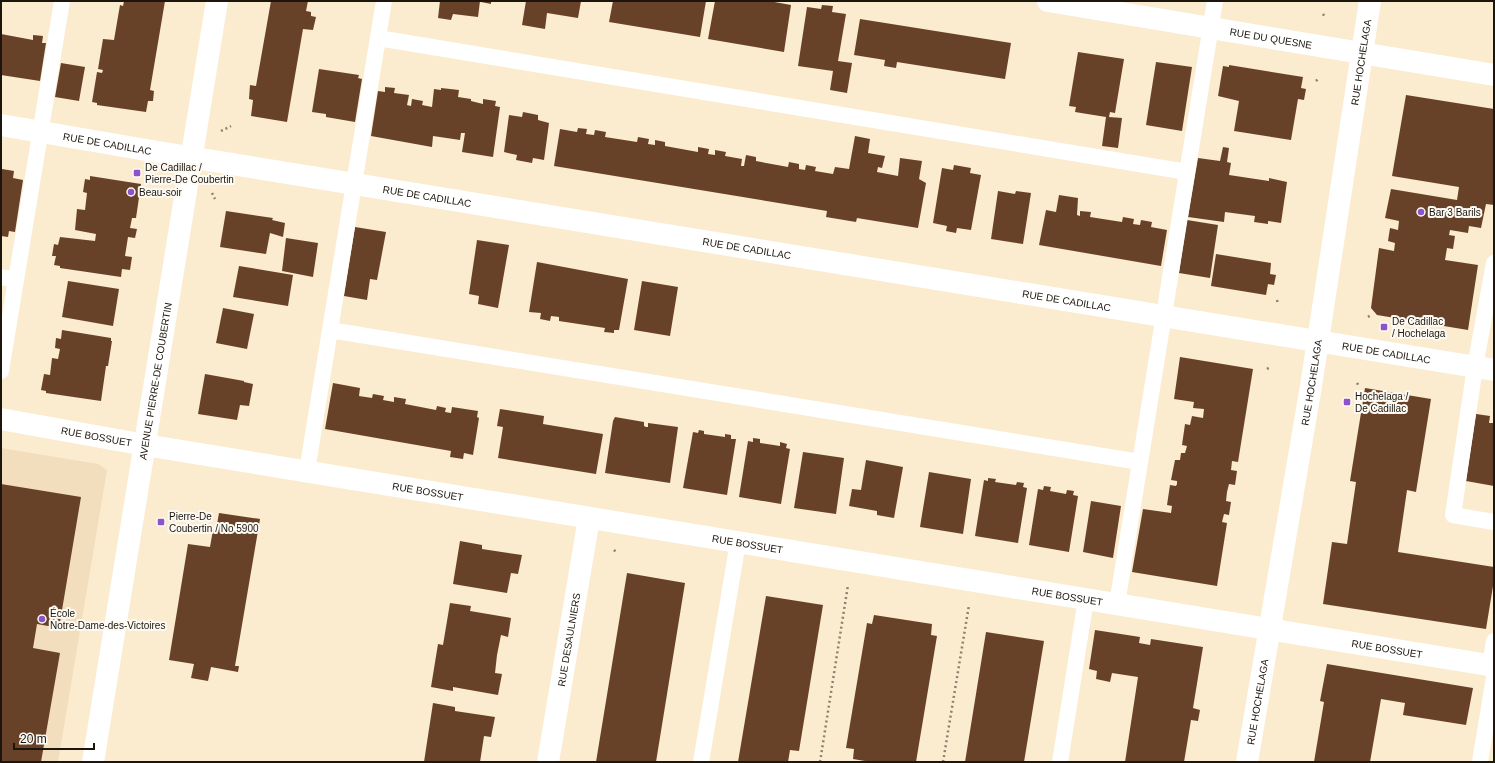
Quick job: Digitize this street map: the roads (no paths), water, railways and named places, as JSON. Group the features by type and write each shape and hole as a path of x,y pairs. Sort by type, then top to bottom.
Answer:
{"street":[{"name":"AVENUE PIERRE-DE COUBERTIN","path":"93,762 217,1"},
{"name":"RUE DU QUESNE","path":"1048,1 1494,75"},
{"name":"RUE HOCHELAGA","path":"1247,762 1318,342 1370,1"},
{"name":"RUE DE CADILLAC","path":"1,125 1484,369"},
{"name":"RUE BOSSUET","path":"1,419 145,445 1270,629 1493,669"},
{"name":"RUE DESAULNIERS","path":"548,762 589,518"}],"lane":[{"path":"1,371 9,278 40,131 62,1"},
{"path":"307,471 384,1"},
{"path":"1117,604 1214,1"},
{"path":"378,38 1187,172"},
{"path":"1494,263 1484,369 1453,515 1494,522"},
{"path":"330,330 1140,462"},
{"path":"701,762 738,542"},
{"path":"1060,762 1086,599"},
{"path":"1480,762 1493,669 1494,641"}],"place":[{"name":"De Cadillac / Pierre-De Coubertin","path":"137,173"},
{"name":"Beau-soir","path":"131,192"},
{"name":"Bar 3 Barils","path":"1421,212"},
{"name":"De Cadillac / Hochelaga","path":"1384,327"},
{"name":"Hochelaga / De Cadillac","path":"1347,402"},
{"name":"Pierre-De Coubertin / No 5900","path":"161,522"},
{"name":"École Notre-Dame-des-Victoires","path":"42,619"}]}
